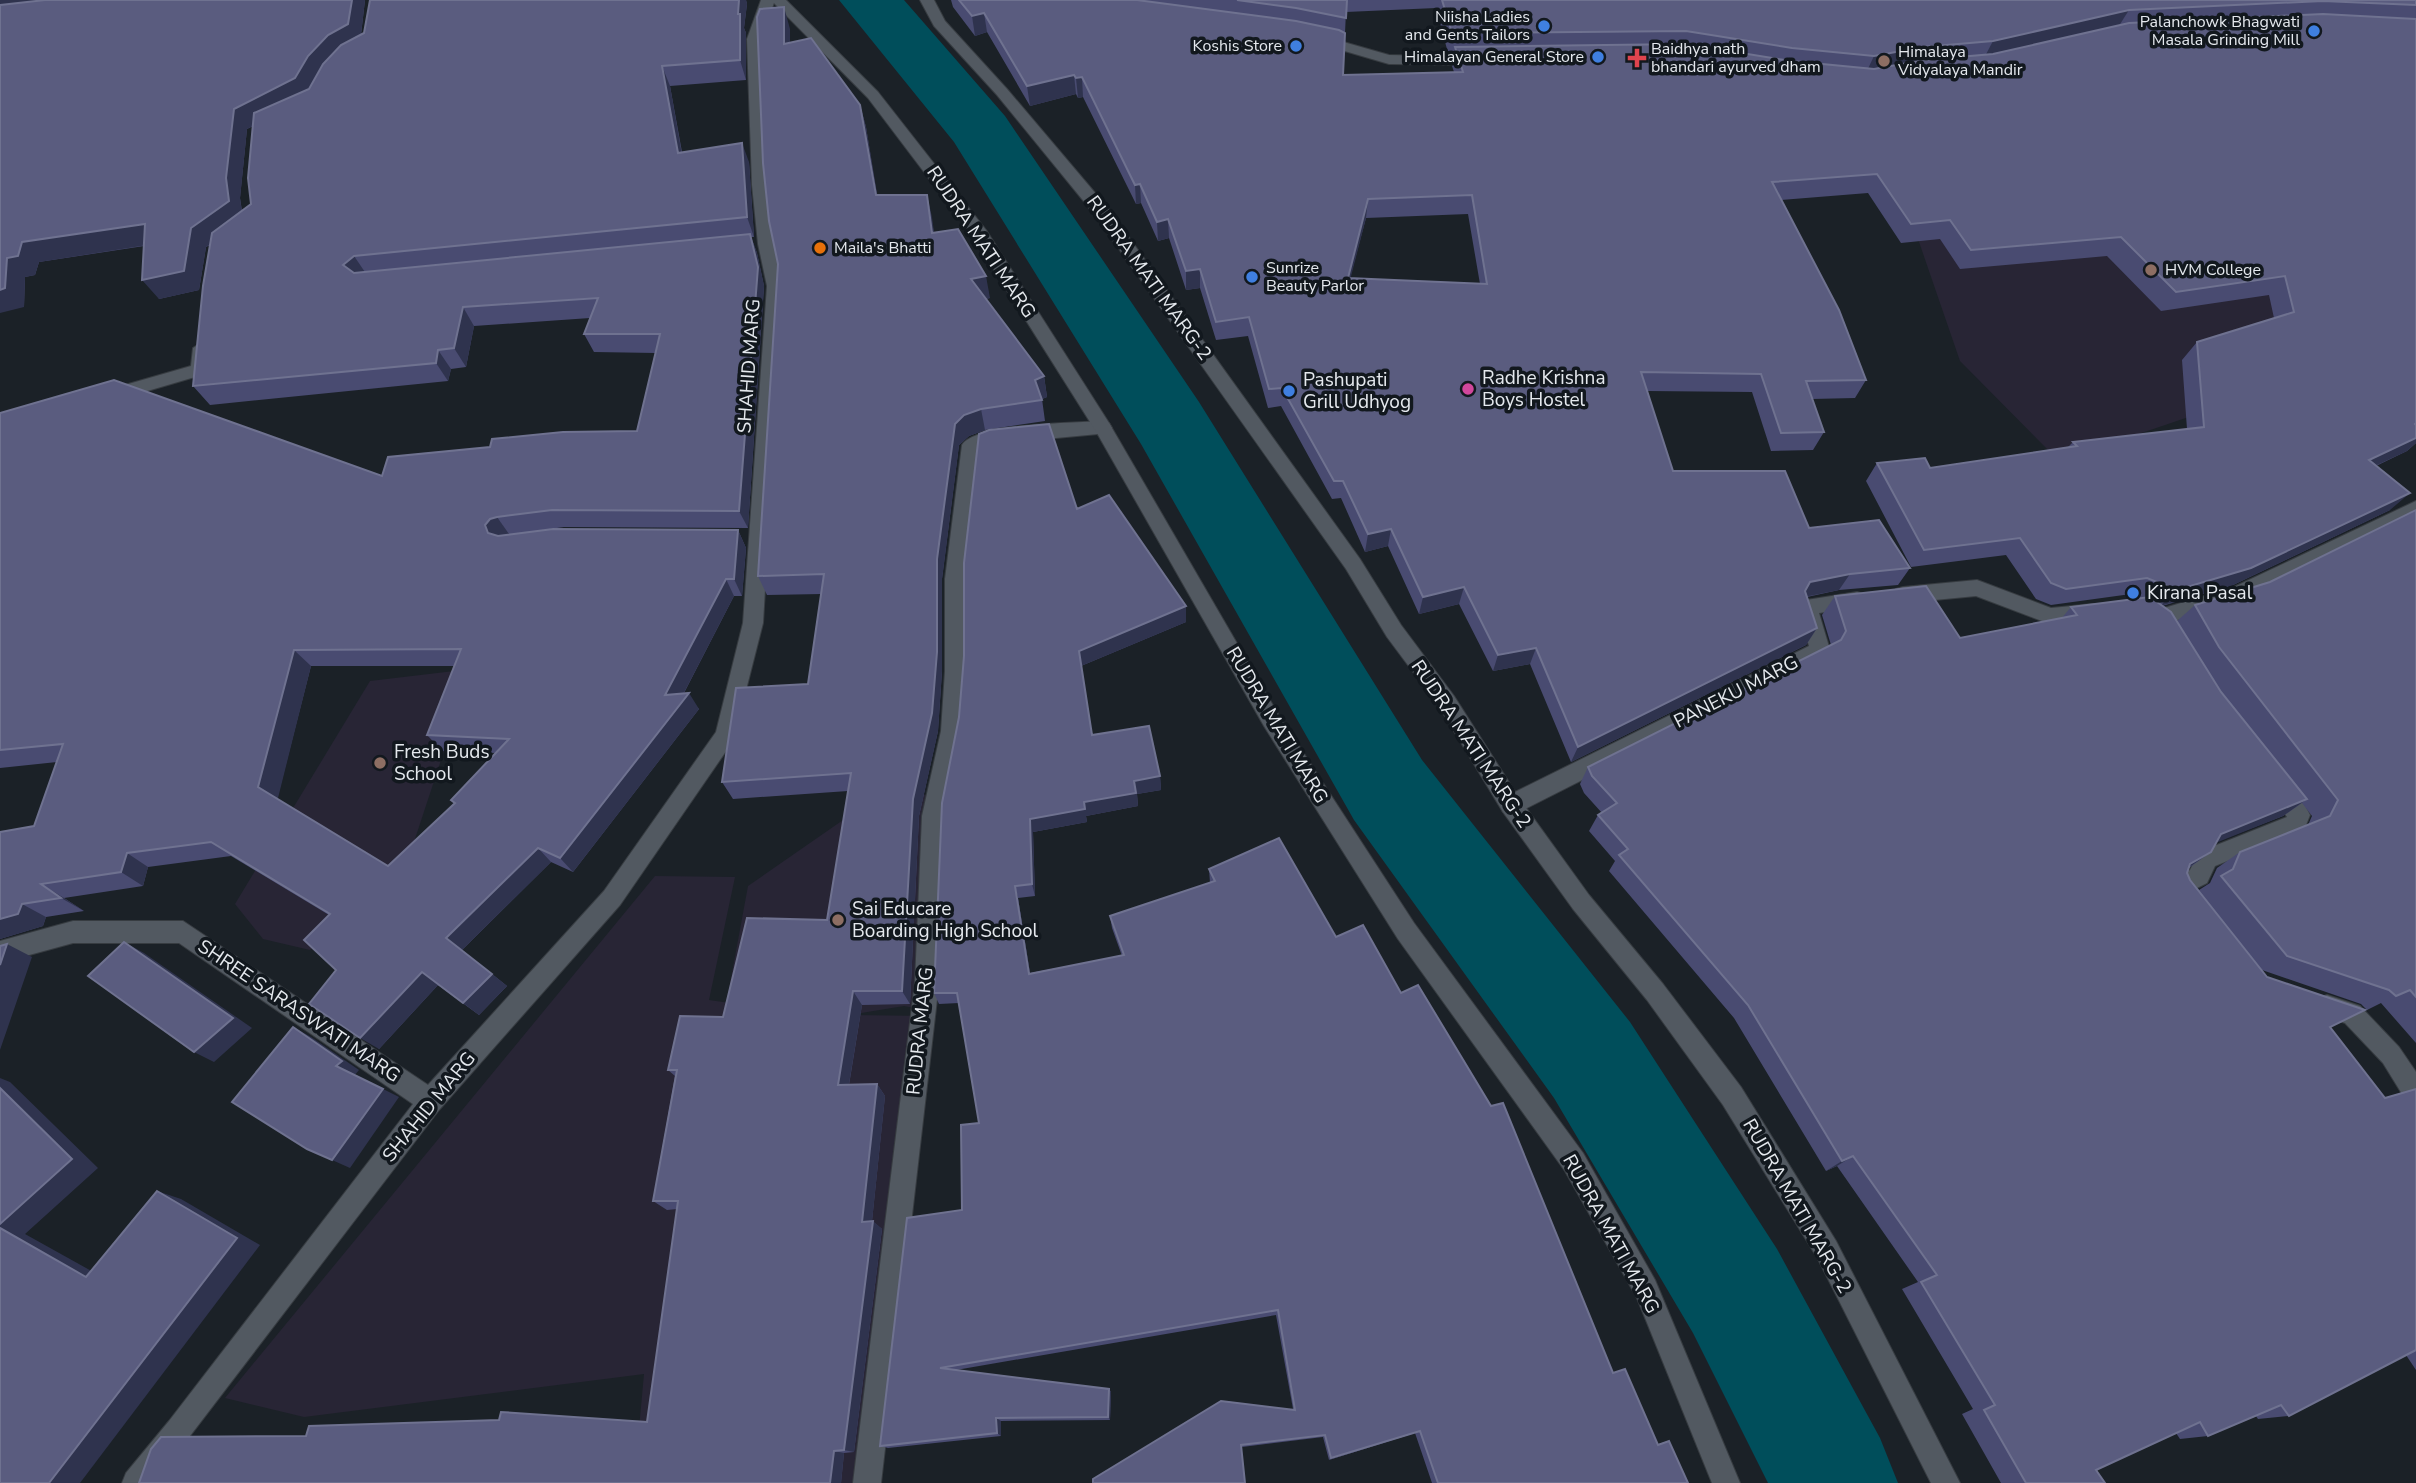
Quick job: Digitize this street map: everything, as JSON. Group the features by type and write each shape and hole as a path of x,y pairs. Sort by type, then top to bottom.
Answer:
{"street":[{"name":"SHAHID MARG","path":"136,1483 179,1431 430,1101 612,898 726,735 753,622 775,286 760,244 754,39 768,0"},
{"name":"RUDRA MATI MARG","path":"778,0 873,94 980,234 1103,429 1278,732 1406,931 1574,1162 1646,1289 1726,1483"},
{"name":"RUDRA MATI MARG-2","path":"927,0 939,23 1002,92 1101,211 1353,564 1394,631 1447,702 1511,805 1581,902 1655,992 1732,1096 1827,1250 1945,1483"},
{"path":"1306,37 1342,44 1373,57 1398,60 1497,61"},
{"path":"93,401 199,370 204,330"},
{"name":"RUDRA MARG","path":"867,1483 927,982 933,816 951,732 955,671 955,579 971,445 990,438 1103,429"},
{"path":"2168,637 2151,614 2240,593 2416,508"},
{"path":"733,538 758,538"},
{"name":"PANEKU MARG","path":"1511,805 1820,650 1807,607 1839,601 1977,588 2050,616 2118,607"},
{"path":"2197,912 2178,887 2199,876 2207,859 2296,823 2299,816 2267,774"},
{"name":"SHREE SARASWATI MARG","path":"0,952 73,932 183,932 430,1101"},
{"path":"2302,998 2352,1014 2391,1055 2416,1093"},
{"path":"153,1483 179,1431"}],"shaded area":[{"path":"1913,91 2380,352 2059,461 1960,361 1918,239"},
{"name":"Fresh Buds School","path":"471,669 413,845 388,881 310,950 263,939 235,904 370,681"},
{"path":"882,793 932,795 920,1009 904,1006 849,1015 928,1016 881,1483 634,1483 644,1374 304,1417 225,1398 655,876 735,877 709,1000 813,1015 820,1009 727,1000 748,886"}],"building":[{"path":"45,0 352,0 348,24 328,35 308,56 295,78 234,109 226,178 229,201 191,228 184,271 142,280 145,224 22,242 18,256 7,258 5,288 0,290 0,5"},
{"path":"370,0 739,0 740,60 662,66 678,153 742,143 747,217 354,256 343,265 354,273 750,234 758,267 739,511 552,510 497,517 490,519 485,525 488,533 498,536 553,529 738,530 734,579 726,579 665,695 689,693 560,858 538,848 446,938 492,974 463,1003 422,972 360,1038 309,1004 336,970 304,940 330,914 211,842 127,853 121,872 41,884 61,898 22,904 18,914 0,919 0,832 34,826 63,744 0,750 0,413 114,380 382,476 388,457 490,447 492,439 563,432 637,431 660,334 584,334 598,298 463,307 454,348 438,350 436,363 193,386 203,286 212,233 251,204 248,178 254,113 309,89 323,64 341,45 364,33","holes":["461,649 427,735 509,739 451,800 455,803 388,866 258,787 294,650"]},
{"path":"959,0 1137,0 1296,21 1345,33 1343,75 1463,72 1455,47 1686,44 1791,61 1874,69 1924,60 1993,54 2129,23 2323,14 2416,19 2416,438 2369,460 2410,493 2251,568 2177,590 2147,578 2066,589 2051,583 2020,538 1924,550 1877,463 1925,458 1930,468 2077,446 2073,442 2204,427 2197,342 2294,312 2285,276 2176,292 2121,237 1971,250 1950,220 1911,224 1877,174 1772,182 1839,310 1866,380 1806,381 1824,432 1781,433 1761,374 1641,372 1673,471 1785,471 1809,528 1879,520 1910,568 1850,574 1810,582 1805,591 1817,628 1578,747 1536,648 1498,655 1464,587 1423,597 1391,529 1368,534 1343,481 1334,481 1282,388 1269,389 1249,317 1216,322 1200,269 1186,271 1168,219 1157,222 1140,184 1135,185 1082,77 1076,78 1074,75 1027,86 984,13 972,16","holes":["1472,195 1487,284 1348,278 1368,199"]},
{"path":"1237,0 1347,0 1346,18 1296,8"},
{"path":"1442,0 2416,0 2416,5 2323,1 2129,10 1993,41 1923,47 1874,56 1792,48 1686,31 1452,33"},
{"path":"784,7 784,44 811,38 860,105 876,195 927,195 932,233 958,229 986,276 971,279 1044,376 1035,380 1042,400 981,409 964,415 955,424 937,559 937,652 932,713 913,799 902,991 853,991 838,1085 877,1084 862,1222 873,1221 844,1450 834,1451 830,1483 139,1483 151,1449 161,1437 306,1436 309,1426 499,1420 501,1412 647,1422 678,1201 653,1201 677,1070 668,1070 680,1016 723,1017 747,918 827,920 851,773 722,782 736,688 808,684 824,574 758,576 778,264 769,221 763,163 757,17 760,9"},
{"path":"1049,424 1077,509 1109,495 1186,606 1079,651 1092,735 1149,726 1160,776 1134,781 1136,793 1084,802 1085,809 1030,819 1032,884 1015,886 1029,974 1124,955 1110,916 1215,881 1209,869 1279,838 1336,937 1363,925 1401,993 1418,985 1491,1106 1503,1103 1613,1373 1625,1369 1658,1445 1669,1441 1688,1483 1438,1483 1420,1431 1331,1458 1325,1435 1241,1445 1245,1483 1093,1483 1093,1479 1221,1401 1295,1410 1278,1310 940,1368 1109,1389 1108,1417 996,1418 997,1433 880,1446 907,1218 962,1210 961,1125 979,1123 957,993 934,993 942,803 959,717 964,656 964,563 979,434 989,430"},
{"path":"2416,510 2416,997 2410,990 2396,996 2389,990 2287,956 2221,876 2233,869 2240,852 2330,816 2338,800 2219,647 2195,605 2270,582"},
{"path":"1926,586 1960,638 2077,615 2071,607 2150,597 2171,612 2221,692 2307,799 2221,834 2211,852 2190,864 2187,873 2190,880 2267,977 2365,1010 2330,1027 2385,1098 2416,1089 2416,1350 2289,1416 2281,1405 2208,1436 2200,1422 2096,1470 2105,1483 2026,1483 1984,1410 1995,1405 1921,1282 1937,1275 1853,1156 1842,1161 1748,1005 1619,855 1628,849 1598,815 1617,803 1592,776 1588,767 1841,640 1846,631 1835,596"},
{"path":"124,942 233,1018 194,1052 88,976"},
{"path":"7,944 0,965 0,946"},
{"path":"293,1027 342,1061 336,1066 383,1089 332,1160 307,1149 232,1102"},
{"path":"0,1088 72,1159 0,1224"},
{"path":"157,1191 237,1238 49,1483 0,1483 0,1228 86,1277"}],"waterway":[{"path":"870,0 981,131 1170,423 1388,790 1592,1060 1735,1291 1835,1483"}],"place":[{"name":"Niisha Ladies and Gents Tailors","path":"1544,26"},
{"name":"Palanchowk Bhagwati Masala Grinding Mill","path":"2314,31"},
{"name":"Koshis Store","path":"1296,46"},
{"name":"Himalayan General Store","path":"1598,57"},
{"name":"Baidhya nath bhandari ayurved dham","path":"1637,58"},
{"name":"Himalaya Vidyalaya Mandir","path":"1884,61"},
{"name":"Maila's Bhatti","path":"820,248"},
{"name":"HVM College","path":"2151,270"},
{"name":"Sunrize Beauty Parlor","path":"1252,277"},
{"name":"Radhe Krishna Boys Hostel","path":"1468,389"},
{"name":"Pashupati Grill Udhyog","path":"1289,391"},
{"name":"Kirana Pasal","path":"2133,593"},
{"name":"Fresh Buds School","path":"380,763"},
{"name":"Sai Educare Boarding High School","path":"838,920"}]}
